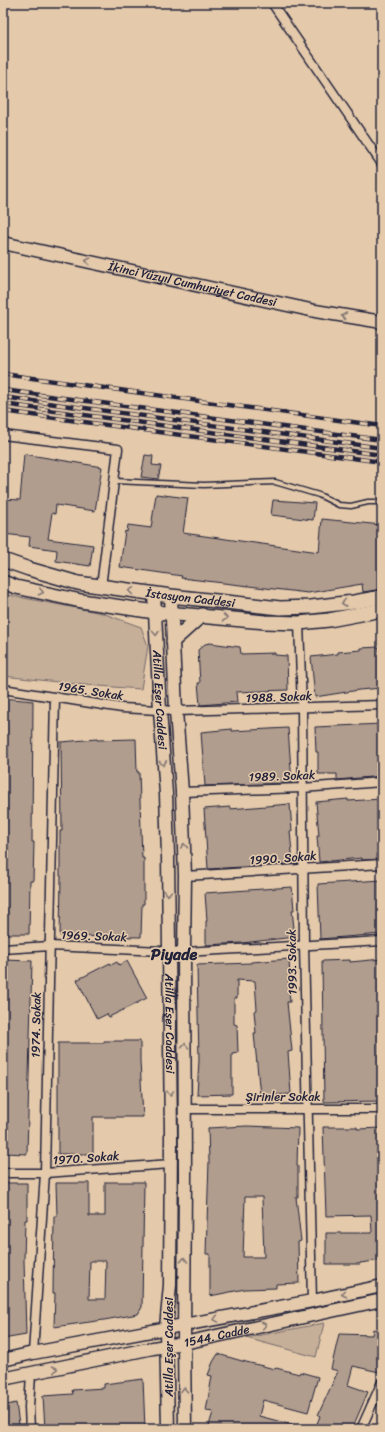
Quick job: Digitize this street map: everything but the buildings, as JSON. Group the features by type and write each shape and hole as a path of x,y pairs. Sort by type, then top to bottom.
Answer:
{"main road":[{"name":"İkinci Yüzyıl Cumhuriyet Caddesi","path":"3,243 315,311 382,322"},
{"name":"İstasyon Caddesi","path":"3,560 78,583 101,587 280,608 311,607 382,597"},
{"name":"İstasyon Caddesi","path":"3,582 16,587 81,601 155,612 202,615 265,622 299,623 329,620 382,610"},
{"name":"Atilla Eşer Caddesi","path":"154,594 166,802 170,1164 170,1285 166,1328 168,1429"},
{"name":"Atilla Eşer Caddesi","path":"171,596 176,712 186,876 184,952 185,1429"},
{"path":"173,641 202,615"},
{"name":"1544. Cadde","path":"3,1360 184,1324 312,1301 382,1286"},
{"name":"1544. Cadde","path":"3,1380 382,1300"}],"street":[{"path":"272,3 382,164"},
{"path":"3,435 118,449 101,587"},
{"name":"1993. Sokak","path":"299,623 302,708 304,945 312,1301"},
{"name":"1965. Sokak","path":"3,689 122,708 176,712"},
{"name":"1974. Sokak","path":"33,1353 45,1173 55,697"},
{"name":"1988. Sokak","path":"176,712 382,705"},
{"name":"1989. Sokak","path":"182,792 302,788 382,782"},
{"name":"1990. Sokak","path":"186,876 382,864"},
{"name":"1969. Sokak","path":"3,949 50,946 184,952 382,941"},
{"name":"Şirinler Sokak","path":"185,1109 382,1109"},
{"name":"1970. Sokak","path":"3,1172 45,1173 170,1164"},
{"path":"30,1429 29,1407 31,1374"},
{"path":"361,1429 382,1382"}],"lane":[{"path":"114,481 204,485 275,482 319,495 339,505 351,506 368,502 382,502"}],"shaded area":[{"path":"3,594 102,613 141,627 148,646 141,689 85,685 3,676"},
{"path":"324,1323 316,1357 246,1338"}],"railway":[{"path":"3,374 382,426"},
{"path":"3,390 382,440"},
{"path":"3,397 382,448"},
{"path":"3,404 382,455"},
{"path":"3,411 382,462"}],"district":[{"name":"Piyade","path":"174,954"}]}
